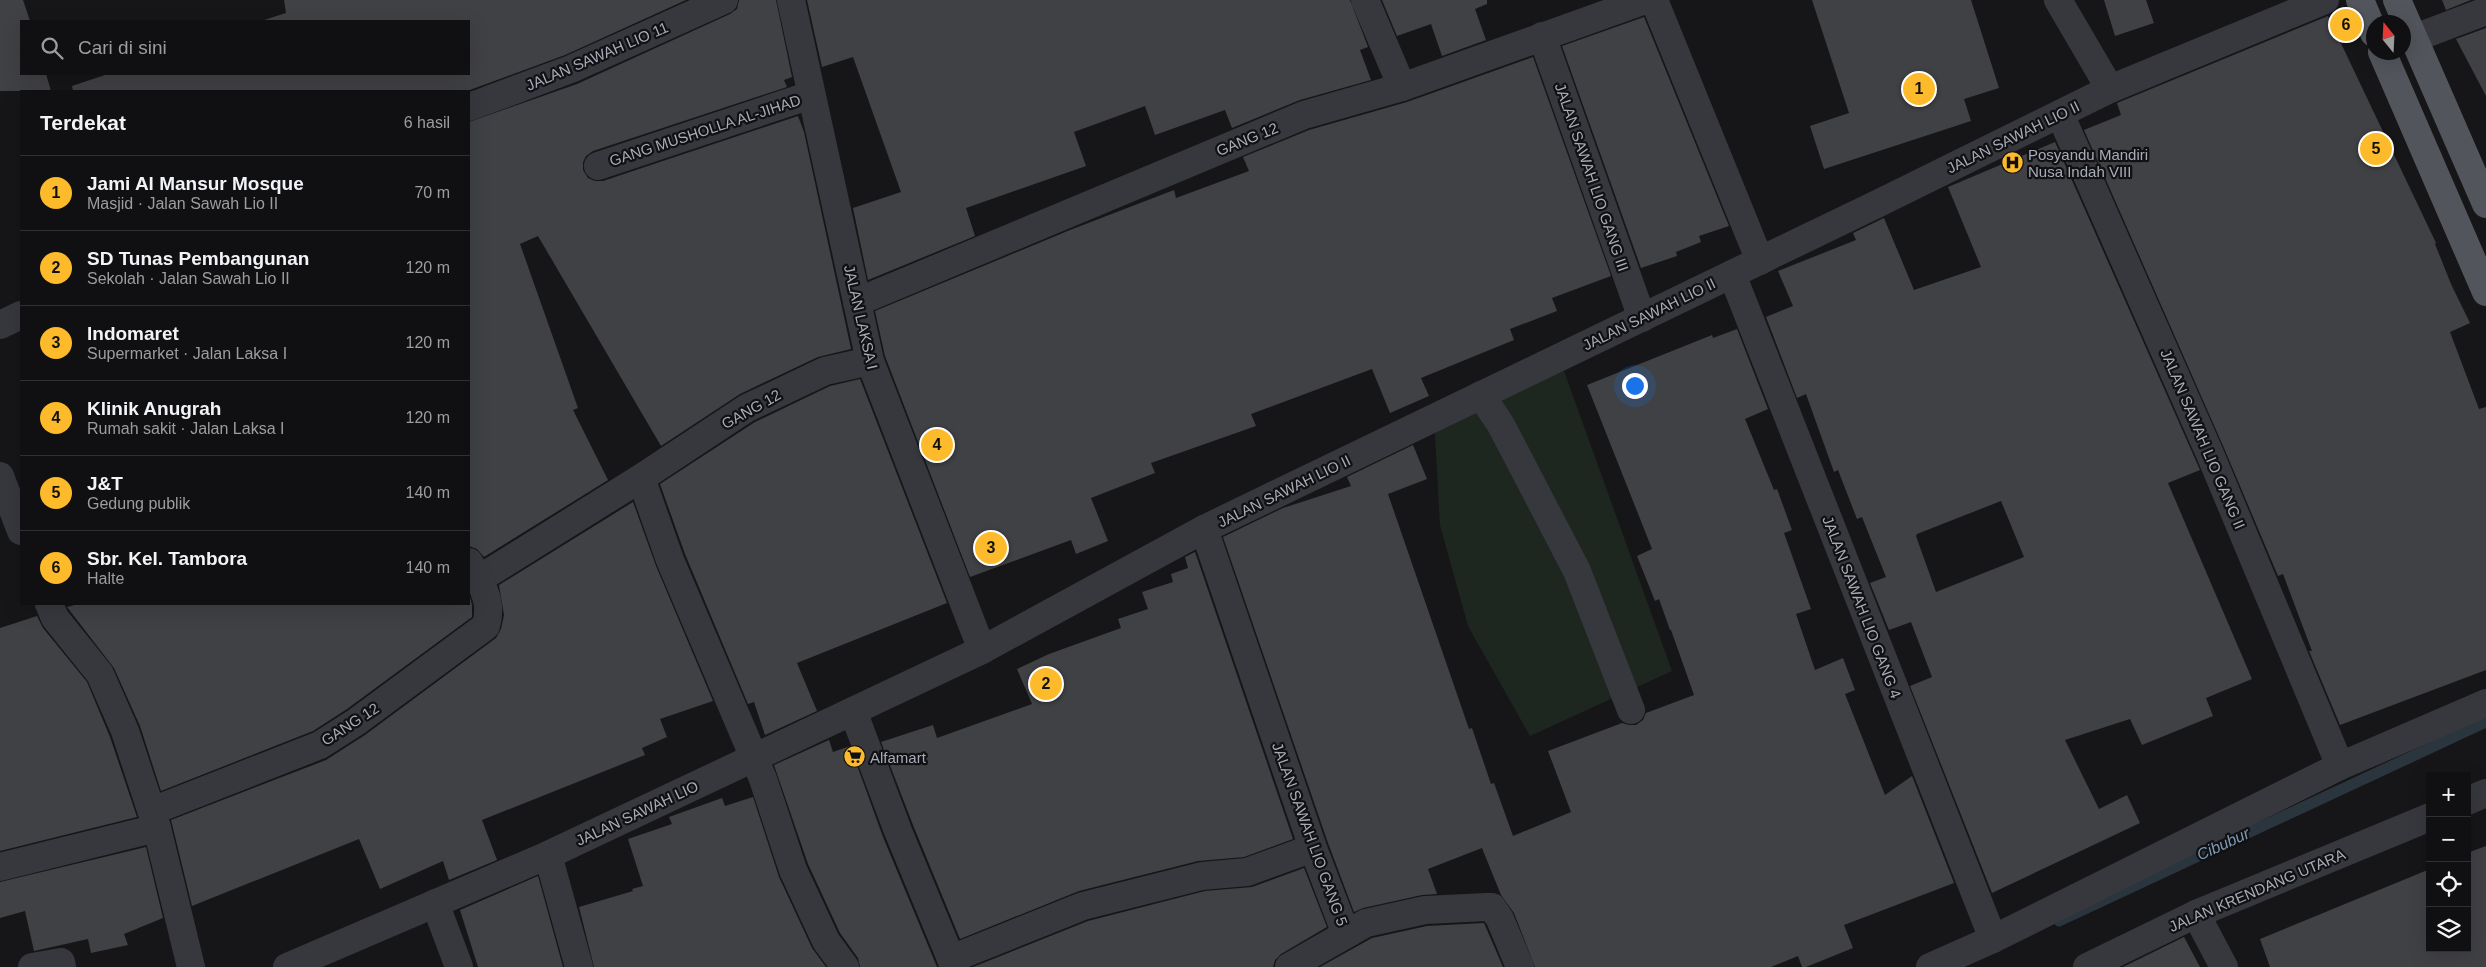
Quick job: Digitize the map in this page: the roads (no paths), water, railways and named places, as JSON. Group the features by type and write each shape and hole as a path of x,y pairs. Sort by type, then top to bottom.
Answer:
{"main road":[{"path":"2360,0 2369,15"},
{"path":"2394,15 2397,0"},
{"path":"2395,60 2486,292"},
{"path":"2398,60 2486,204"}],"street":[{"name":"JALAN SAWAH LIO 11","path":"470,108 580,65 724,0"},
{"name":"JALAN LAKSA I","path":"791,0 870,361 982,650"},
{"path":"1365,0 1402,87"},
{"name":"GANG 12","path":"857,302 1304,115 1402,87 1645,0"},
{"path":"1654,0 1760,261"},
{"path":"2058,0 2110,89"},
{"name":"JALAN SAWAH LIO II","path":"982,650 1204,529 1760,261 2110,89 2325,0"},
{"path":"2411,38 2486,11"},
{"name":"JALAN SAWAH LIO GANG III","path":"1542,36 1642,318"},
{"name":"GANG MUSHOLLA AL-JIHAD","path":"598,166 811,94"},
{"name":"JALAN SAWAH LIO GANG II","path":"2060,114 2210,454 2340,766"},
{"name":"JALAN SAWAH LIO GANG 4","path":"1732,274 1993,939"},
{"path":"0,325 20,315"},
{"name":"GANG 12","path":"0,867 154,819 320,745 356,722 486,626 490,611 487,596 474,570 641,478 747,408 825,371 870,361"},
{"path":"1481,395 1501,426 1577,571 1630,710"},
{"path":"0,476 20,528"},
{"path":"641,478 670,560 752,758 763,780 793,870 826,941 845,967"},
{"name":"JALAN SAWAH LIO GANG 5","path":"1204,529 1314,848 1346,934 1366,923 1425,910 1492,907 1500,919 1520,967"},
{"path":"49,605 55,618 100,674 124,732 154,819 190,967"},
{"name":"JALAN SAWAH LIO","path":"287,967 548,854 982,650"},
{"path":"1930,967 1993,939 2340,766 2486,703"},
{"path":"853,711 898,831 952,963 1082,906 1202,876 1247,872 1314,848"},
{"path":"2471,799 2486,793"},
{"name":"JALAN KRENDANG UTARA","path":"2087,967 2196,914 2426,819"},
{"path":"548,854 579,967"},
{"path":"435,903 459,967"},
{"path":"2196,914 2224,967"},
{"path":"1288,967 1346,934"},
{"path":"32,967 60,962 62,967"}],"waterway":[{"name":"Cibubur","path":"2059,921 2486,722"}],"place":[{"name":"Sbr. Kel. Tambora","path":"2346,25"},
{"name":"Jami Al Mansur Mosque","path":"1919,89"},
{"name":"J&T","path":"2376,149"},
{"name":"Posyandu Mandiri Nusa Indah VIII","path":"2012,163"},
{"name":"Klinik Anugrah","path":"937,445"},
{"name":"Indomaret","path":"991,548"},
{"name":"SD Tunas Pembangunan","path":"1046,684"},
{"name":"Alfamart","path":"854,757"}]}
